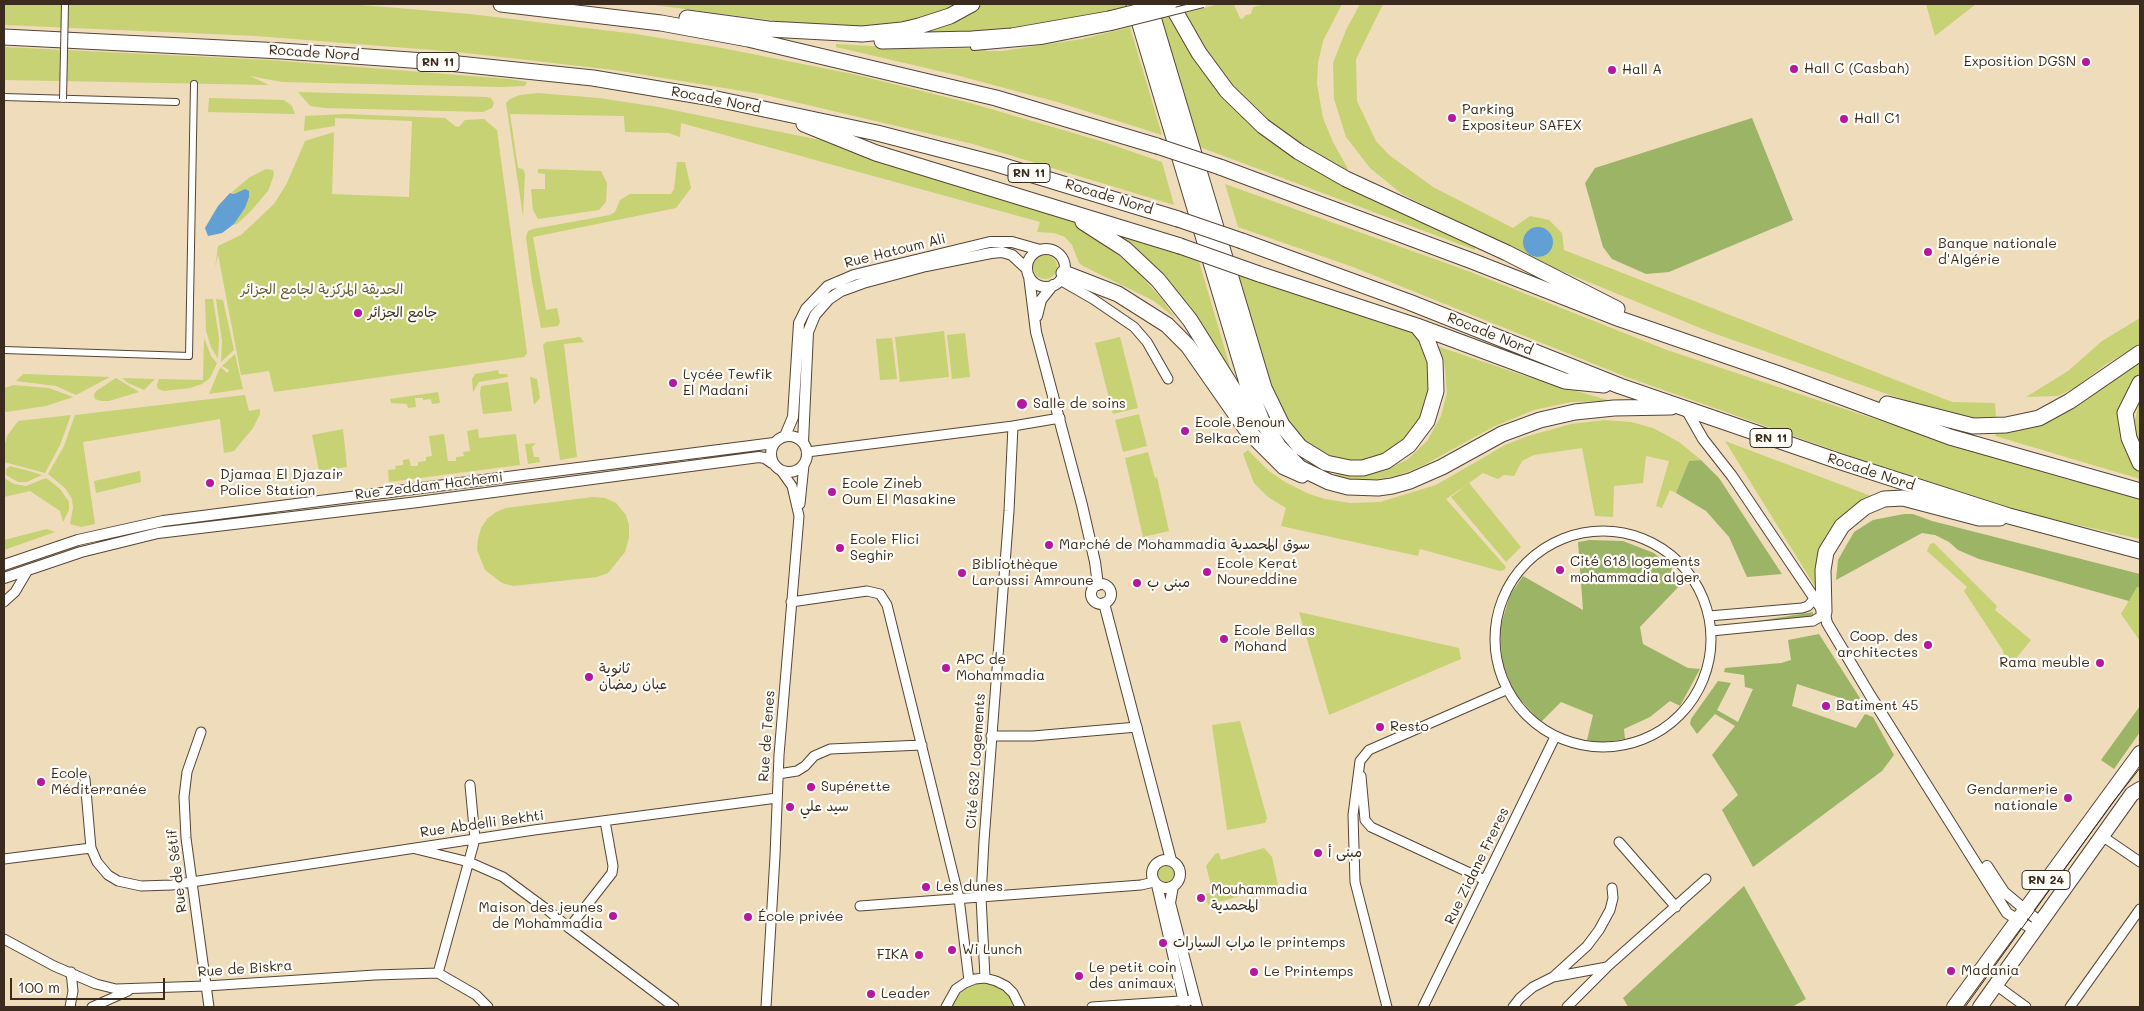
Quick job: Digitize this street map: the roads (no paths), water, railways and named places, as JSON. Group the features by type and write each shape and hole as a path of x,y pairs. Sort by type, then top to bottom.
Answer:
{"highway":[{"path":"501,4 661,23 748,39 1003,100 1220,167 1463,257 1620,319 1782,375 1950,437 2140,491"},
{"path":"577,4 860,41 972,39 1110,23 1170,4 1199,53 1227,91 1263,126 1299,152 1346,179 1480,240 1616,309 1702,348"},
{"path":"793,32 862,34 902,30 950,16 972,4"},
{"path":"1134,4 1246,383 1259,414 1270,433 1279,447 1300,468"},
{"path":"1149,4 1261,382 1275,415 1300,447 1326,463 1350,468 1369,467 1386,461 1409,445 1428,421 1436,391 1435,361 1426,336 1418,326"},
{"name":"Rocade Nord","path":"4,37 213,46 448,63 592,78 780,112 878,133 979,159 1178,219 1409,302 1620,386 1838,461 2009,516 2140,551"},
{"path":"780,112 827,134 876,153 1180,246 1418,326 1565,381 1620,386"},
{"path":"1060,208 1125,249 1158,280 1190,320 1266,439 1277,451 1300,468 1328,482 1348,487 1378,488 1401,484 1442,467 1502,434 1540,420 1574,412 1614,408 1684,408"},
{"path":"1059,279 1118,294 1167,325 1188,346 1234,414 1258,442 1291,471 1314,476"},
{"path":"1782,375 1920,414 1972,426 2006,425 2039,418 2070,401 2140,353"},
{"path":"2140,383 2125,413 2129,438 2140,463"},
{"path":"1824,613 1822,570 1826,552 1842,526 1865,507 1884,499 1903,498 1986,519 2009,516"}],"main road":[{"name":"RN 24","path":"1954,1007 2140,753"},
{"name":"RN 24","path":"1980,1007 2132,794 2140,789"}],"street":[{"path":"63,98 65,4"},
{"path":"974,47 1041,41 1110,23 1203,4"},
{"path":"4,350 189,356 194,84"},
{"path":"4,97 176,102"},
{"name":"Rue Hatoum Ali","path":"785,436 793,417 799,323 806,309 828,286 854,275 990,242 1012,242 1040,250"},
{"path":"1036,332 1037,311 1041,300 1059,279 1063,260 1053,250 1040,250 1030,257 1028,272 1036,332 1060,418 1095,562 1098,585 1092,591 1092,597 1095,602 1104,603 1171,860 1180,870 1179,879 1174,886 1170,903 1196,1004 1092,1007"},
{"name":"Rue Hatoum Ali","path":"805,447 808,332 815,315 829,299 841,291 863,283 926,266 991,253 1002,252 1012,255 1028,272"},
{"path":"1028,272 1032,281 1042,286 1059,279"},
{"path":"1059,279 1134,327 1147,342 1168,379"},
{"path":"1684,408 1703,439 1732,476 1824,613 1832,620 2007,912 2020,915 2037,926"},
{"path":"804,465 796,471 782,472 772,463 771,449 774,443 785,436 792,436 805,447 1013,426 1060,418"},
{"name":"Cité 632 Logements","path":"986,978 981,897 1013,426"},
{"name":"Rue Zeddam Hachemi","path":"4,565 78,540 163,521 774,443"},
{"path":"799,516 805,447"},
{"name":"Rue Zeddam Hachemi","path":"4,578 114,543 166,532 759,458 765,458 772,463"},
{"name":"Rue de Tenes","path":"766,1007 778,774 799,516 792,486 782,472"},
{"path":"1612,531 1637,536 1661,547 1681,563 1695,581 1709,616 1711,631 1708,668 1696,695 1678,717 1657,733 1633,743 1606,748 1580,745 1555,737 1536,725 1524,714 1506,690 1497,666 1493,640 1496,615 1505,591 1519,569 1538,551 1561,539 1586,532 1612,531"},
{"path":"4,602 15,592 28,570"},
{"path":"791,602 867,591 880,594 887,605 959,898 969,981"},
{"path":"1709,616 1802,608 1808,606 1814,598"},
{"path":"1711,631 1814,621 1824,613"},
{"path":"1387,1007 1355,882 1352,815 1360,761 1369,750 1506,690"},
{"path":"991,736 1033,736 1137,726"},
{"name":"Rue de Sétif","path":"201,732 187,772 184,797 186,838 210,1007"},
{"path":"1900,735 2004,892 2018,902 2020,915"},
{"name":"Rue Zidane Freres","path":"1423,1007 1555,737"},
{"path":"778,774 797,771 805,766 814,756 830,749 922,745"},
{"path":"1360,761 1364,811 1366,820 1371,827 1486,880"},
{"path":"4,859 91,848 85,780"},
{"path":"438,974 475,839 470,785"},
{"name":"Rue Abdelli Bekhti","path":"91,848 101,868 118,881 141,886 172,885 411,848 777,798"},
{"path":"570,928 612,873 613,866 605,821"},
{"path":"2102,836 2140,862"},
{"path":"1620,842 1676,907"},
{"path":"411,848 469,862 503,878 550,911 674,1007"},
{"path":"1171,860 1162,860 1154,864 1151,873 1185,1003"},
{"path":"1567,1007 1607,967 1706,879"},
{"path":"860,906 1141,886 1155,883 1165,888 1174,886"},
{"path":"1512,1007 1533,988 1552,977 1587,946 1599,930 1614,898 1612,888"},
{"path":"2070,1007 2140,909"},
{"name":"Rue de Biskra","path":"4,939 106,987 130,990 374,975 438,974 476,995 488,1007"},
{"path":"1552,977 1607,967"},
{"path":"70,1007 72,991 71,972"},
{"path":"946,1007 956,989 969,981 986,978 1006,986 1013,993 1020,1007"},
{"path":"1996,985 2026,1007"},
{"path":"92,1007 130,990"}],"water":[{"path":"245,189 249,191 249,197 245,208 234,224 222,233 208,236 205,228 218,206 230,193 234,194"},
{"path":"1538,227 1544,228 1552,236 1552,248 1544,256 1538,257 1532,256 1524,248 1523,242 1524,236 1532,228"}],"tram line":[{"path":"1965,1007 2113,802 2140,768"}],"place":[{"name":"Exposition DGSN","path":"2086,62"},
{"name":"Hall C (Casbah)","path":"1794,69"},
{"name":"Hall A","path":"1612,70"},
{"name":"Parking Expositeur SAFEX","path":"1452,118"},
{"name":"Hall C1","path":"1844,119"},
{"name":"Banque nationale d'Algérie","path":"1928,252"},
{"name":"جامع الجزائر","path":"358,313"},
{"name":"Lycée Tewfik El Madani","path":"673,383"},
{"name":"Salle de soins","path":"1022,404"},
{"name":"Ecole Benoun Belkacem","path":"1185,431"},
{"name":"Djamaa El Djazair Police Station","path":"210,483"},
{"name":"Ecole Zineb Oum El Masakine","path":"832,492"},
{"name":"Marché de Mohammadia سوق المحمدية","path":"1049,545"},
{"name":"Ecole Flici Seghir","path":"840,548"},
{"name":"Cité 618 logements mohammadia alger","path":"1560,570"},
{"name":"Ecole Kerat Noureddine","path":"1207,572"},
{"name":"Bibliothèque Laroussi Amroune","path":"962,573"},
{"name":"مبنى ب","path":"1137,583"},
{"name":"Ecole Bellas Mohand","path":"1224,639"},
{"name":"Coop. des architectes","path":"1928,645"},
{"name":"Rama meuble","path":"2100,663"},
{"name":"APC de Mohammadia","path":"946,668"},
{"name":"ثانوية عبان رمضان","path":"589,677"},
{"name":"Batiment 45","path":"1826,706"},
{"name":"Resto","path":"1380,727"},
{"name":"Ecole Méditerranée","path":"41,782"},
{"name":"Supérette","path":"811,787"},
{"name":"Gendarmerie nationale","path":"2068,798"},
{"name":"سيد علي","path":"790,807"},
{"name":"مبنى أ","path":"1318,853"},
{"name":"Les dunes","path":"926,887"},
{"name":"Mouhammadia المحمدية","path":"1201,898"},
{"name":"Maison des jeunes de Mohammadia","path":"613,916"},
{"name":"École privée","path":"748,917"},
{"name":"مراب السيارات le printemps","path":"1163,943"},
{"name":"Wi Lunch","path":"952,950"},
{"name":"FIKA","path":"919,955"},
{"name":"Madania","path":"1951,971"},
{"name":"Le Printemps","path":"1254,972"},
{"name":"Le petit coin des animaux","path":"1079,976"},
{"name":"Leader","path":"871,994"}],"park label":[{"name":"الحديقة المركزية لجامع الجزائر","path":"322,290"}]}
